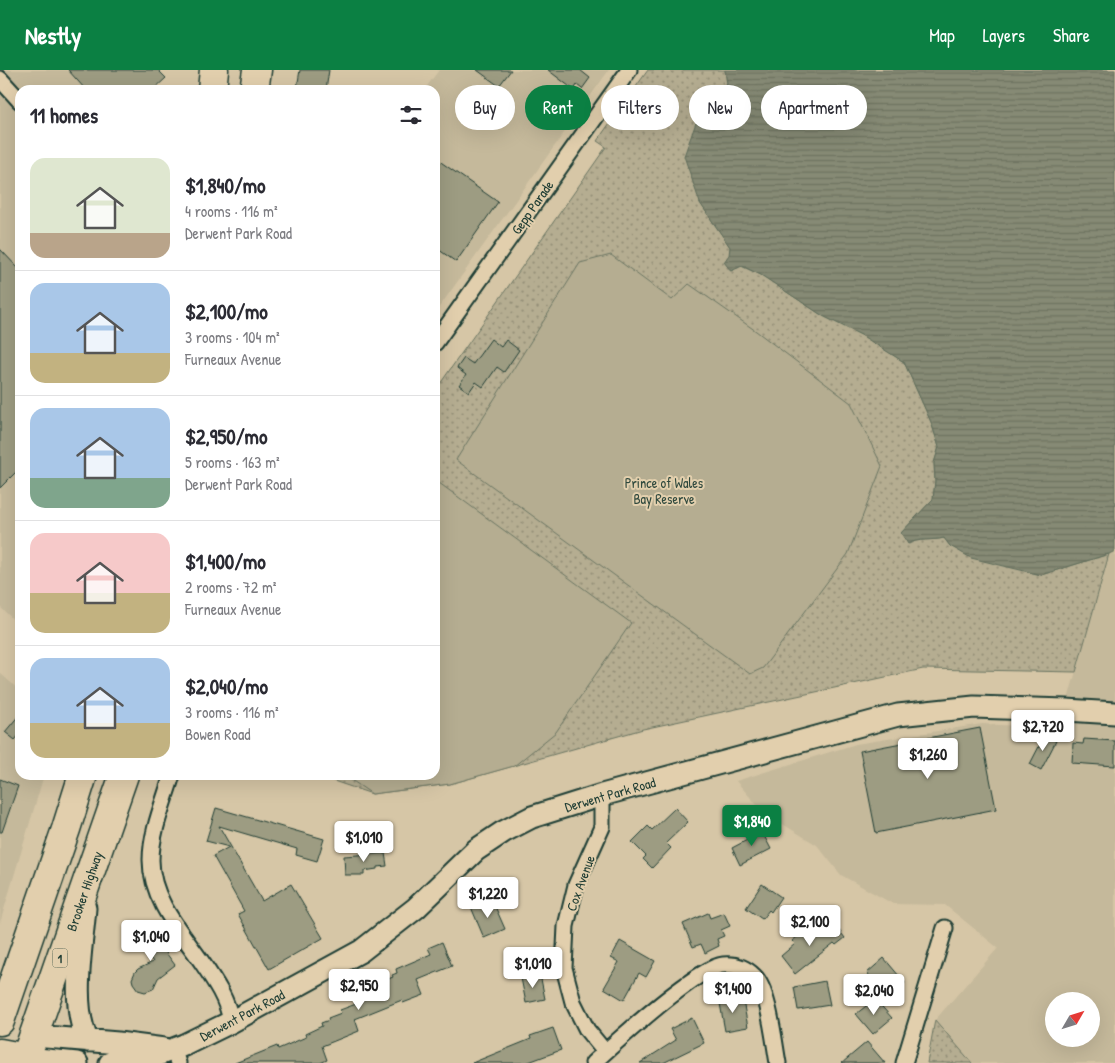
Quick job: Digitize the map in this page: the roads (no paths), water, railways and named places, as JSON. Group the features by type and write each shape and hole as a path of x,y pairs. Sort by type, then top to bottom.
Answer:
{"highway":[{"path":"212,85 214,70"},
{"path":"255,85 257,70"},
{"path":"0,1021 8,980 81,780"},
{"name":"Brooker Highway","path":"28,1052 122,780"},
{"path":"0,1029 28,1052"},
{"path":"0,1053 28,1052"}],"street":[{"name":"Gepp Parade","path":"440,336 629,70"},
{"path":"0,79 15,96"},
{"name":"Derwent Park Road","path":"110,1063 164,1056 361,952 416,908 476,850 503,832 532,817 602,795 898,716 974,707 1115,713"},
{"path":"171,780 152,848 153,876 160,899 212,977 229,1008 231,1022"},
{"name":"Cox Avenue","path":"602,795 602,827 576,885 566,926 564,968 573,1002 588,1030 605,1052"},
{"path":"87,880 78,1003 80,1022 88,1041"},
{"path":"904,1063 945,928"},
{"path":"593,1063 675,993 702,974 722,965 741,966 755,976 765,994 778,1063"},
{"path":"28,1052 88,1041 118,1043 164,1056"},
{"path":"28,1052 77,1063"}],"park label":[{"name":"Prince of Wales Bay Reserve","path":"664,490"}]}
